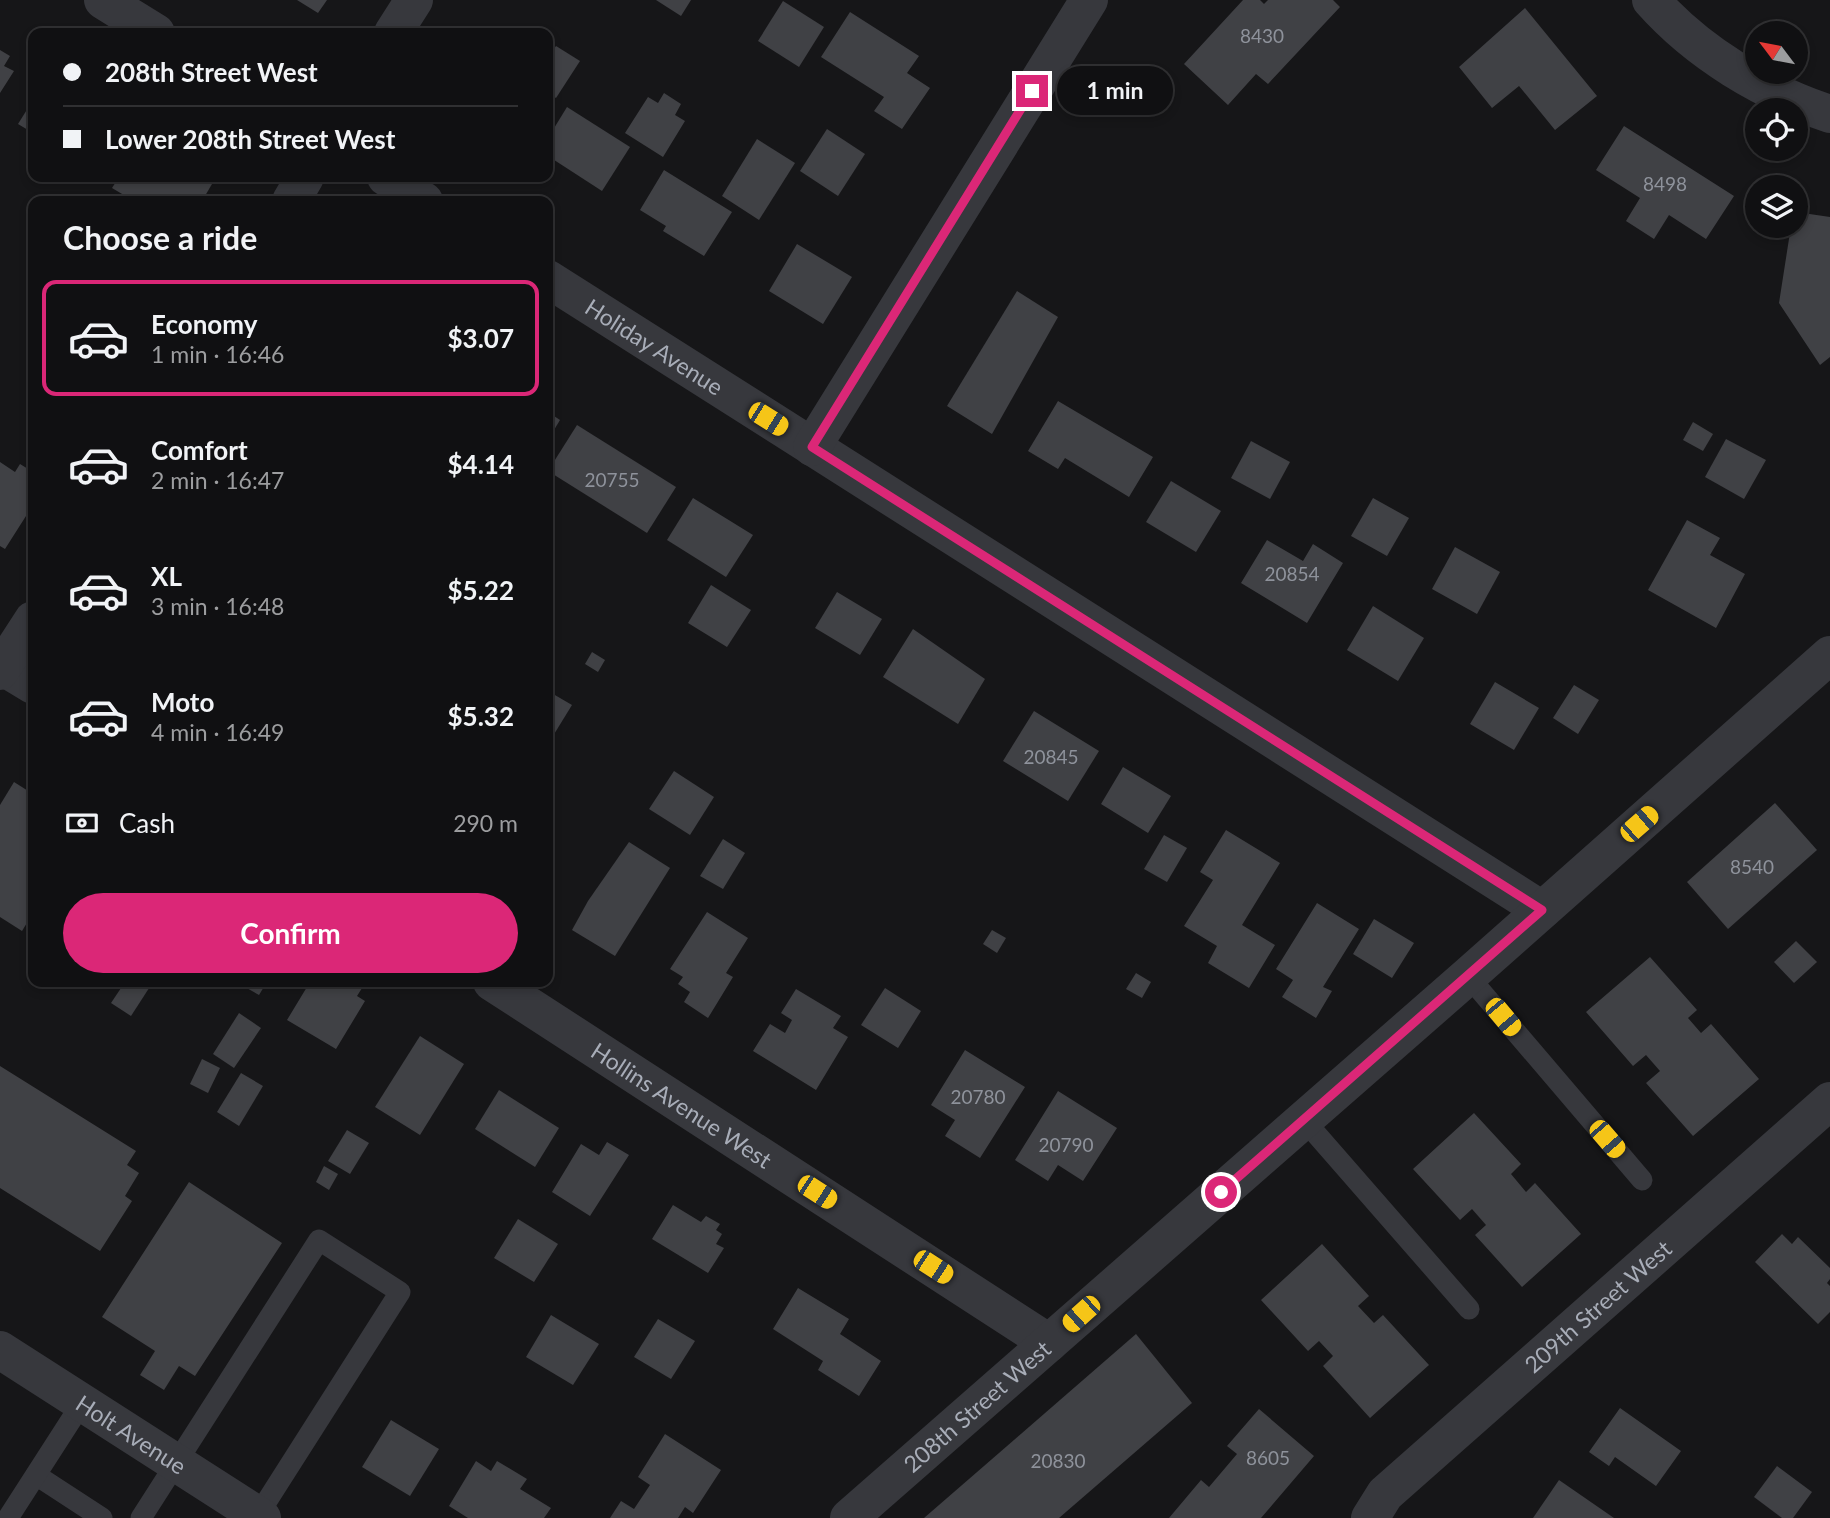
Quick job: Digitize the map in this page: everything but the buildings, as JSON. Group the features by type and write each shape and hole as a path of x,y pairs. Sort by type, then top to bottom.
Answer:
{"street":[{"path":"103,0 148,28"},
{"path":"396,28 414,0"},
{"path":"812,447 1089,0"},
{"path":"1651,0 1668,20 1738,72 1777,94 1830,114"},
{"path":"394,182 417,196"},
{"name":"Holiday Avenue","path":"553,282 1542,910"},
{"path":"9,672 28,631"},
{"name":"208th Street West","path":"849,1518 1830,655"},
{"name":"Hollins Avenue West","path":"500,987 1049,1343"},
{"name":"209th Street West","path":"1370,1518 1385,1494 1830,1101"},
{"name":"Holt Avenue","path":"0,1350 260,1517"}],"lane":[{"path":"1468,976 1642,1180"},
{"path":"1304,1120 1469,1309"},
{"path":"141,1518 319,1240 400,1292 260,1517"},
{"path":"8,1505 36,1475 82,1403"},
{"path":"36,1475 102,1518"}],"route":[{"path":"1032,91 812,447 1542,910 1221,1192"}]}
